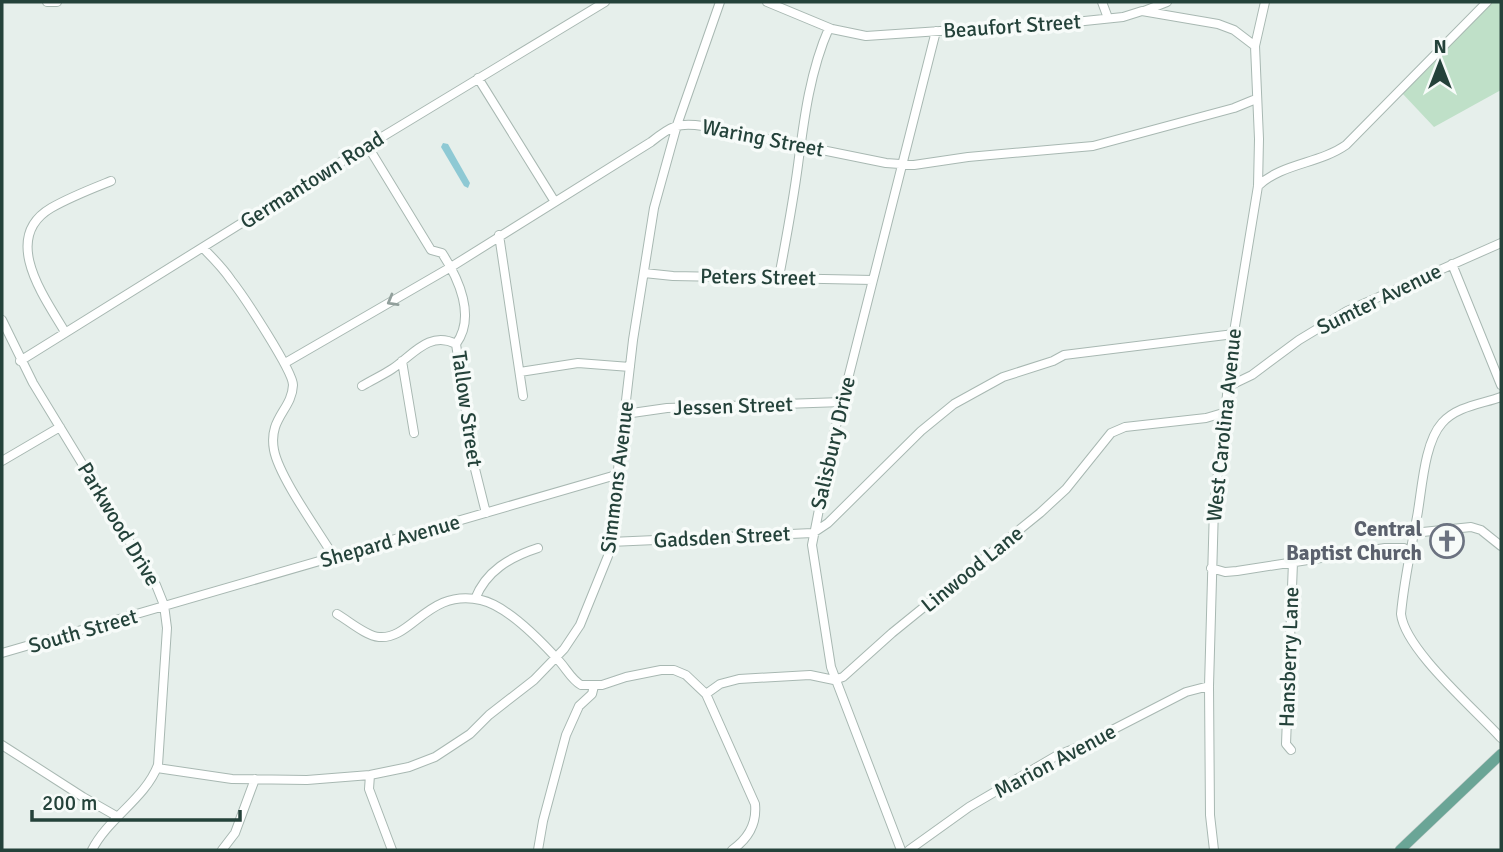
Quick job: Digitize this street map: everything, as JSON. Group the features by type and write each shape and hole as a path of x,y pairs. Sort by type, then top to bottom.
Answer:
{"main road":[{"path":"1400,850 1501,754"}],"street":[{"path":"47,2 57,2"},
{"name":"Germantown Road","path":"20,360 367,145 605,2"},
{"name":"Simmons Avenue","path":"157,768 232,779 307,780 370,775 409,767 447,750 470,734 557,658 580,625 607,561 630,367 657,194 677,125 720,2"},
{"name":"Beaufort Street","path":"767,2 829,28 866,36 1108,18 1142,11 1218,24 1234,30 1255,46"},
{"path":"1102,2 1108,18"},
{"path":"1142,11 1167,2"},
{"name":"West Carolina Avenue","path":"1214,850 1210,815 1209,685 1214,493 1234,334 1258,186 1255,46 1265,2"},
{"path":"1258,186 1274,173 1322,159 1346,145 1487,2"},
{"path":"779,277 787,246 813,75 829,28"},
{"name":"Salisbury Drive","path":"901,850 834,680 812,554 813,533 842,402 936,31"},
{"path":"478,78 555,201"},
{"name":"Waring Street","path":"285,363 451,267 677,125 703,125 901,164 939,163 968,157 1093,146 1234,108 1256,99"},
{"path":"367,145 430,250 442,253 451,267"},
{"path":"65,332 28,263 26,246 29,235 43,213 52,207 111,181"},
{"path":"499,235 523,396"},
{"name":"Sumter Avenue","path":"1227,387 1252,375 1299,340 1347,311 1501,243"},
{"path":"203,248 233,282 285,363 293,384 273,430 275,453 285,475 334,557"},
{"path":"1452,264 1501,385"},
{"name":"Tallow Street","path":"451,267 466,319 463,334 456,344 474,465 486,513"},
{"name":"Peters Street","path":"644,273 673,276 873,280"},
{"name":"Parkwood Drive","path":"2,320 20,360 156,584 164,605 167,628 157,768 148,784 102,833 92,850"},
{"name":"Gadsden Street","path":"610,542 813,533 828,523 921,431 954,404 992,382 1064,355 1234,334"},
{"path":"362,386 394,368 426,343 447,340 456,344"},
{"path":"402,361 414,433"},
{"path":"520,372 578,363 630,367"},
{"path":"1501,397 1453,414 1436,430 1425,468 1409,552 1401,614 1407,634 1456,693 1501,738"},
{"name":"Jessen Street","path":"625,414 667,408 842,402"},
{"name":"Linwood Lane","path":"834,680 843,677 892,633 1040,513 1066,489 1111,433 1125,427 1206,418 1223,413"},
{"path":"2,461 60,427"},
{"name":"Shepard Avenue","path":"164,605 616,475"},
{"path":"1413,533 1471,527 1480,530 1501,546"},
{"path":"475,599 486,577 517,555 538,548"},
{"path":"1211,568 1230,572 1385,548 1404,548 1409,552"},
{"name":"Hansberry Lane","path":"1290,750 1286,744 1293,562"},
{"path":"337,614 378,637 390,636 401,632 438,604 463,598 475,599 494,604 503,610 557,658 578,683 594,686 667,670 686,674 706,694 755,804 751,831 744,841 732,850"},
{"name":"South Street","path":"2,653 128,618 164,605"},
{"path":"706,694 720,684 739,679 818,674 834,680"},
{"name":"Marion Avenue","path":"909,850 969,807 1056,756 1186,692 1209,685"},
{"path":"538,850 566,735 579,706 592,694 594,686"},
{"path":"2,745 118,817"},
{"path":"370,775 369,789 392,850"},
{"path":"222,850 235,833 255,779"}],"green space":[{"path":"1493,2 1501,2 1501,90 1434,127 1402,93"}],"water":[{"path":"443,143 448,144 470,183 468,188 464,186 441,147"}],"place":[{"name":"Central Baptist Church","path":"1447,541"}]}
